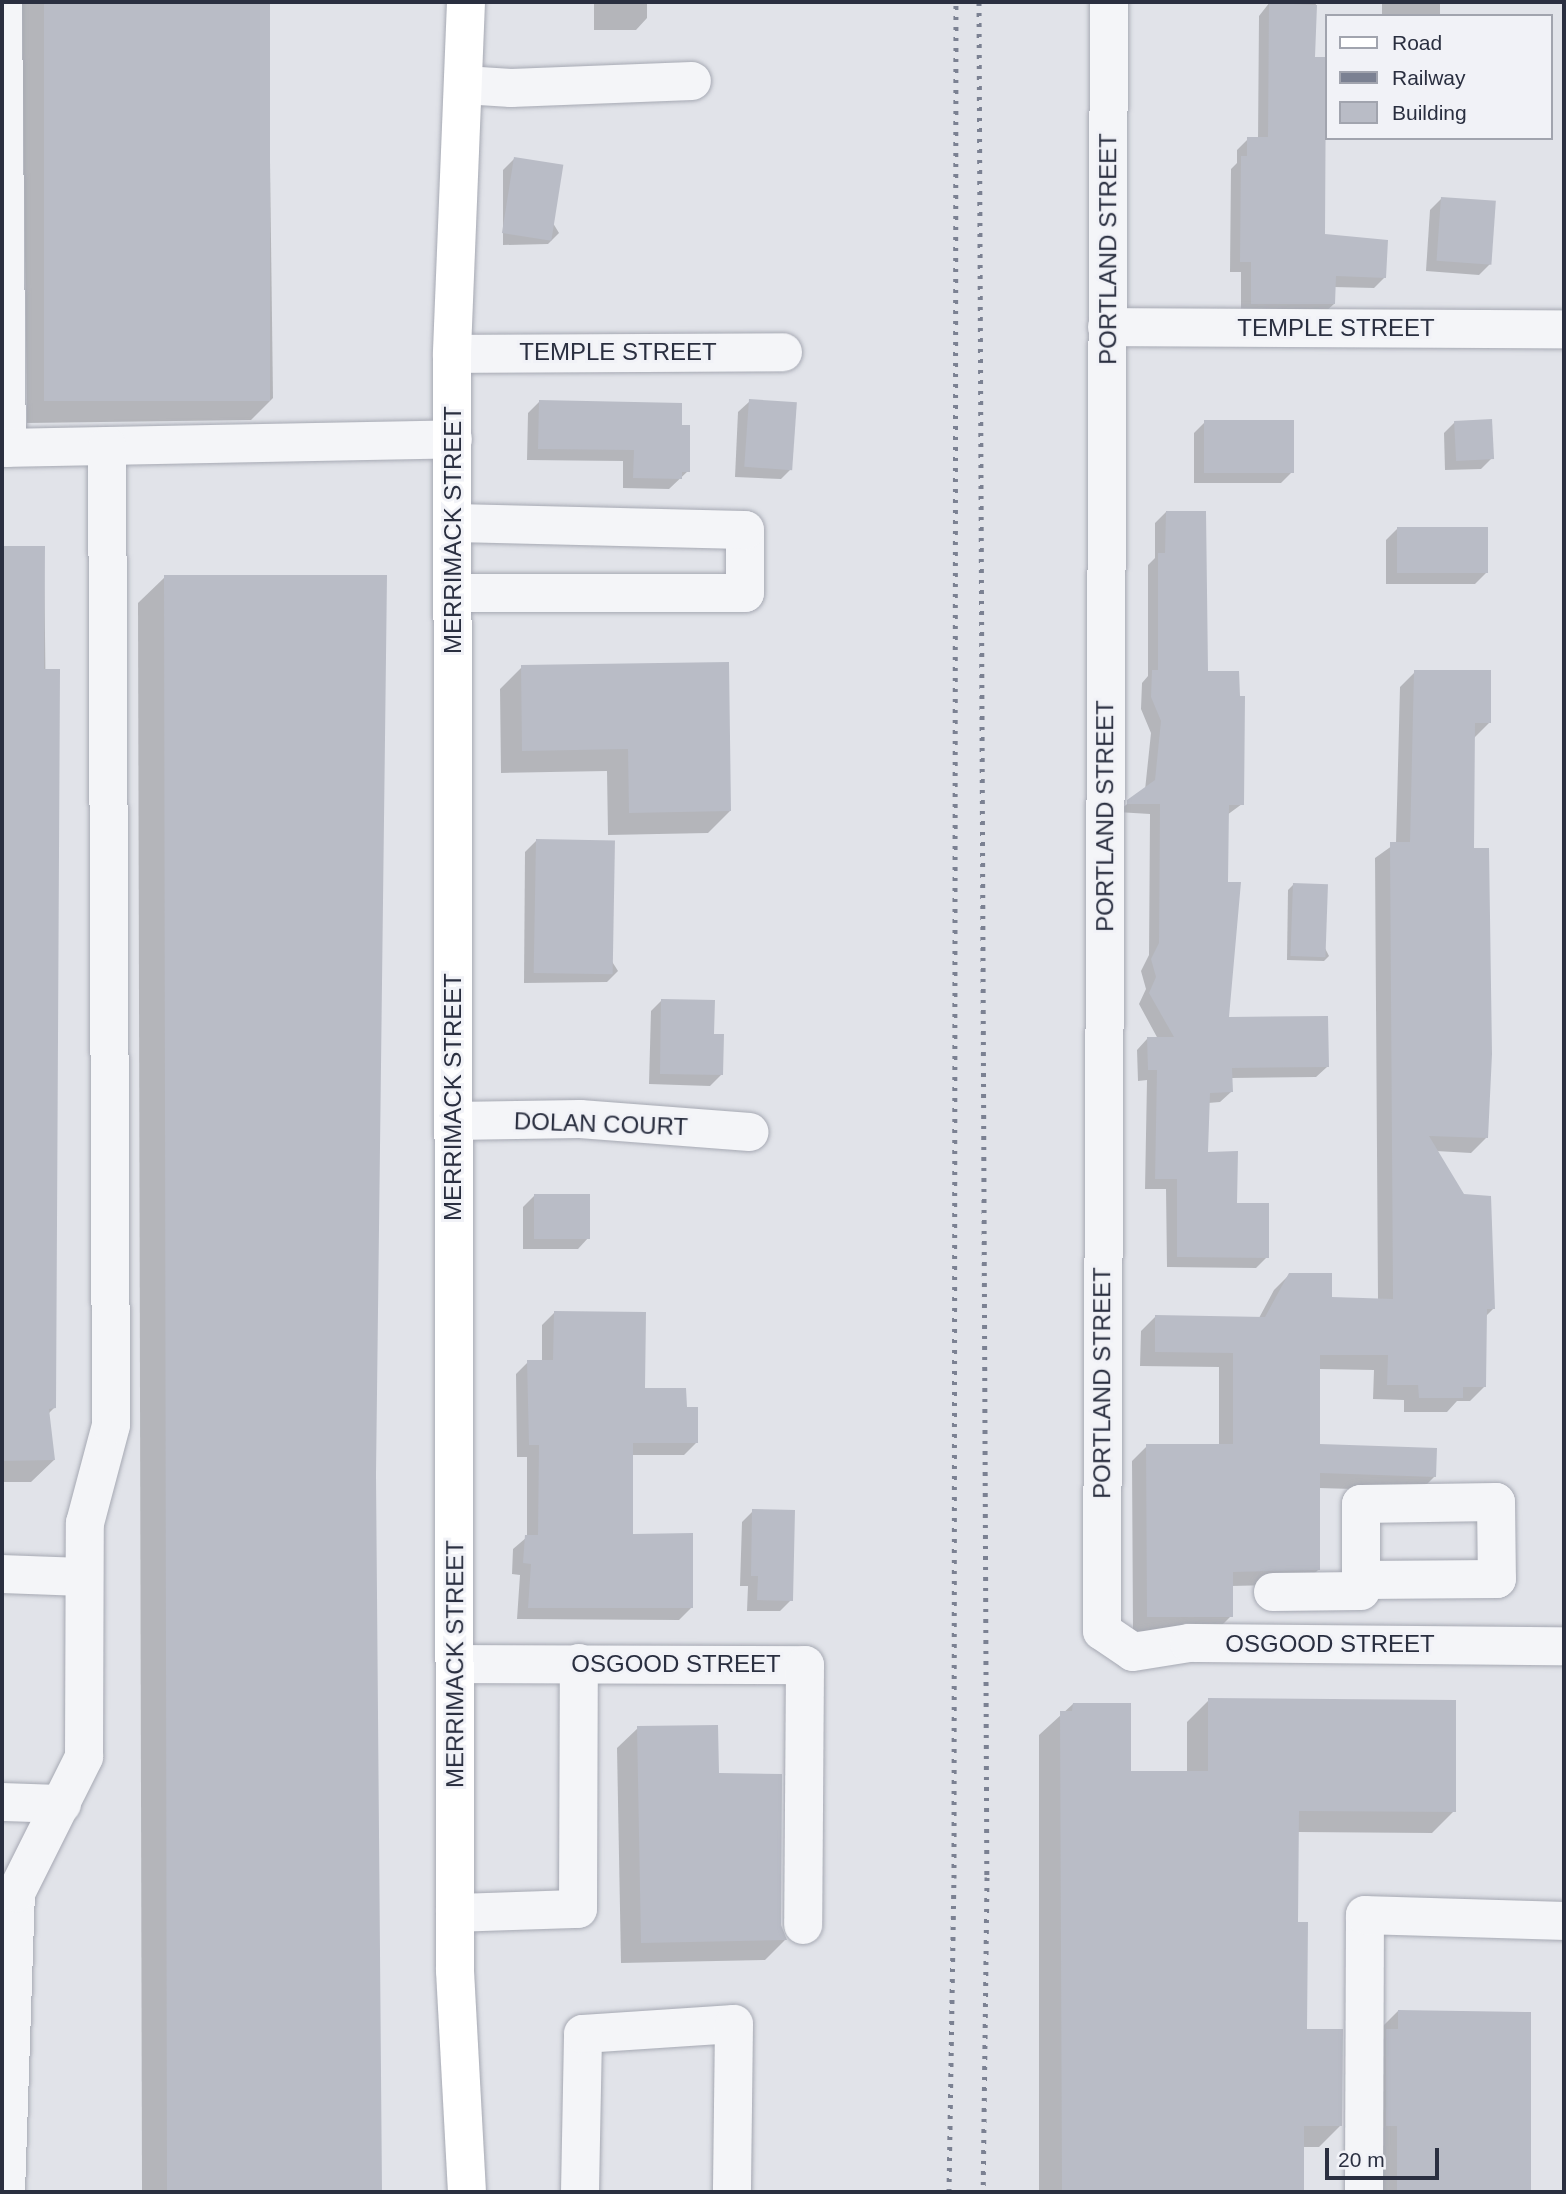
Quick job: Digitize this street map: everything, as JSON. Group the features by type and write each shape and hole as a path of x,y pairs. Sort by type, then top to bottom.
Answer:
{"main road":[{"name":"MERRIMACK STREET","path":"466,2 452,354 455,1913 467,2192"}],"street":[{"path":"3,2 4,448 453,439"},
{"name":"PORTLAND STREET","path":"1102,1631 1108,2"},
{"path":"464,85 511,88 692,81"},
{"name":"TEMPLE STREET","path":"1107,327 1564,329"},
{"name":"TEMPLE STREET","path":"452,354 783,352"},
{"path":"6,2192 16,1894 84,1757 85,1523 111,1425 107,446"},
{"path":"453,593 745,593 745,530 454,523"},
{"name":"DOLAN COURT","path":"453,1121 580,1119 750,1132"},
{"path":"2,1574 84,1577"},
{"path":"1273,1592 1361,1586 1360,1644"},
{"name":"OSGOOD STREET","path":"1102,1631 1133,1652 1189,1643 1564,1646"},
{"path":"455,1913 578,1909 579,1663"},
{"name":"OSGOOD STREET","path":"455,1664 805,1665 803,1925"},
{"path":"2,1802 62,1804"},
{"path":"1364,2192 1365,1916 1564,1921"},
{"path":"580,2192 583,2034 734,2024 732,2192"}],"building":[{"path":"44,2 270,2 270,401 44,401"},
{"path":"1269,3 1317,5 1315,57 1324,57 1325,234 1388,240 1386,278 1336,276 1335,304 1251,304 1251,262 1240,262 1241,156 1247,156 1247,137 1268,137"},
{"path":"514,157 563,165 551,241 502,233"},
{"path":"1441,197 1496,201 1491,265 1437,261"},
{"path":"749,399 797,402 792,470 744,467"},
{"path":"539,400 682,403 682,425 690,425 690,472 682,472 682,479 633,478 634,450 538,449"},
{"path":"1492,419 1494,459 1456,461 1454,421"},
{"path":"1204,420 1294,420 1294,473 1204,473"},
{"path":"1166,511 1206,511 1208,671 1239,671 1240,696 1245,696 1244,805 1229,805 1228,882 1241,882 1229,1017 1328,1016 1329,1067 1232,1068 1233,1092 1210,1093 1208,1152 1238,1151 1237,1203 1269,1203 1269,1258 1177,1257 1177,1179 1155,1179 1157,1070 1148,1070 1147,1037 1174,1037 1149,993 1156,977 1151,959 1159,943 1160,804 1127,804 1127,800 1155,780 1161,721 1151,697 1152,670 1158,670 1158,553 1165,553"},
{"path":"1397,527 1488,527 1488,573 1397,573"},
{"path":"2,546 45,546 44,669 60,669 56,1408 49,1409 55,1460 2,1461"},
{"path":"164,575 387,575 376,1475 382,2192 167,2192"},
{"path":"729,662 731,811 629,813 628,749 522,751 521,665"},
{"path":"1414,670 1491,670 1491,723 1475,723 1474,848 1489,848 1492,1054 1488,1138 1429,1136 1464,1194 1491,1196 1495,1309 1487,1309 1486,1387 1463,1387 1463,1398 1419,1398 1418,1385 1387,1385 1388,1355 1320,1355 1320,1444 1437,1448 1436,1477 1320,1473 1320,1570 1233,1572 1233,1617 1147,1617 1146,1444 1233,1444 1233,1353 1155,1352 1155,1315 1265,1317 1289,1273 1332,1273 1332,1297 1393,1299 1390,842 1410,842"},
{"path":"536,839 615,840 613,974 534,973"},
{"path":"1293,883 1328,884 1325,957 1290,956"},
{"path":"661,999 715,1000 714,1034 724,1034 723,1075 660,1074"},
{"path":"534,1194 590,1194 590,1239 534,1239"},
{"path":"554,1311 646,1312 645,1388 686,1388 687,1407 698,1407 698,1443 633,1443 633,1534 693,1533 693,1608 528,1608 531,1564 523,1563 525,1535 538,1535 539,1445 529,1445 527,1360 553,1360"},
{"path":"752,1509 795,1510 793,1601 757,1600 758,1576 751,1576"},
{"path":"1208,1698 1456,1700 1456,1812 1299,1811 1298,1922 1308,1922 1307,2029 1343,2029 1342,2126 1304,2126 1304,2192 1062,2192 1060,1711 1072,1711 1073,1703 1131,1703 1131,1771 1208,1771"},
{"path":"718,1725 719,1773 782,1774 781,1925 787,1940 641,1943 637,1726"},
{"path":"1398,2010 1531,2012 1531,2192 1397,2192 1397,2126 1386,2126 1386,2029 1398,2029"}],"railway":[{"path":"949,2192 954,1878 956,2"},
{"path":"979,2 987,1877 983,2192"}]}
